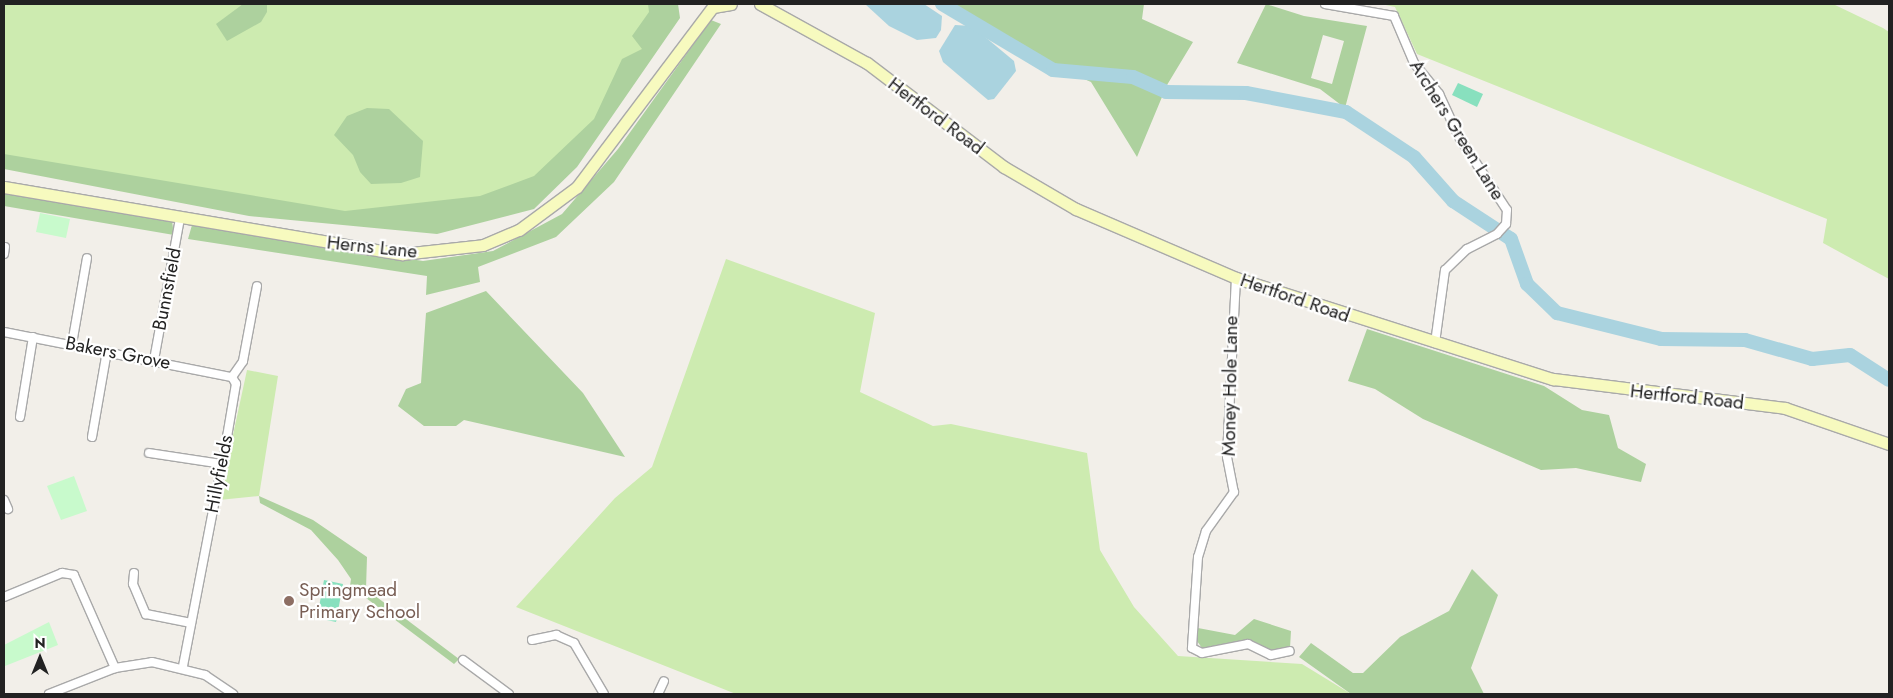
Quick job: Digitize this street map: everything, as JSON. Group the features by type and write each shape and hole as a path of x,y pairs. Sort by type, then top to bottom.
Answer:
{"main road":[{"path":"711,5 731,4"},
{"name":"Hertford Road","path":"760,4 867,62 1004,167 1060,200 1146,242 1236,278 1435,343 1582,385 1785,408 1889,444"},
{"name":"Herns Lane","path":"4,187 402,254 483,245 519,230 577,187 711,5"}],"street":[{"name":"Archers Green Lane","path":"1325,4 1394,16 1414,63 1439,94 1459,137 1507,210 1506,224 1497,234 1466,249 1446,270 1435,343"},
{"name":"Bunnsfield","path":"154,360 180,218"},
{"path":"72,344 87,258"},
{"name":"Money Hole Lane","path":"1236,278 1227,457 1234,492 1206,530 1198,557 1192,648 1202,653 1248,644 1271,655 1290,651"},
{"path":"232,377 243,361 257,286"},
{"name":"Bakers Grove","path":"4,332 154,360 232,377"},
{"path":"20,417 33,337"},
{"path":"92,437 107,351"},
{"name":"Hillyfields","path":"182,666 236,384 232,377"},
{"path":"149,453 222,464"},
{"path":"4,500 8,509"},
{"path":"4,597 62,573 74,575 114,668"},
{"path":"134,573 133,584 146,614 191,623"},
{"path":"532,640 556,635 574,642 604,694"},
{"path":"463,660 508,694"},
{"path":"55,693 114,668 146,662 182,666 222,686 233,694"},
{"path":"658,694 664,682"},
{"path":"217,694 222,686"}],"green space":[{"path":"4,4 668,4 643,70 568,173 489,207 379,223 4,159"},
{"path":"243,4 267,4 267,12 261,22 227,41 216,24"},
{"path":"648,4 678,4 680,18 577,167 534,209 437,234 249,216 4,169 4,154 345,211 480,196 534,176 594,119 622,59 642,49 632,36 649,12"},
{"path":"950,4 1144,4 1142,19 1193,42 1167,85 1137,157 1091,82 1038,59"},
{"path":"1266,4 1304,16 1367,26 1345,108 1320,89 1237,63","holes":["1323,35 1344,41 1332,84 1311,78"]},
{"path":"1381,4 1833,4 1883,28 1889,32 1889,279 1823,243 1827,219 1417,54 1395,7"},
{"path":"711,20 721,24 614,182 556,237 478,267 480,282 426,295 427,276 188,239 192,225 423,261 493,251 562,214 618,149"},
{"path":"1458,83 1483,94 1477,107 1452,95"},
{"path":"367,108 389,109 423,141 420,177 401,183 371,184 360,172 353,155 334,135 347,116"},
{"path":"4,193 172,221 174,235 4,206"},
{"path":"40,213 70,219 66,238 36,232"},
{"path":"726,259 875,313 860,392 933,426 951,424 1087,453 1100,550 1134,607 1178,656 1302,664 1351,694 736,694 516,607 615,498 652,467"},
{"path":"486,291 583,393 625,457 464,420 456,426 424,426 398,406 406,389 421,383 426,313"},
{"path":"1367,329 1544,386 1582,410 1609,415 1618,448 1646,464 1641,482 1576,468 1541,470 1423,419 1375,389 1348,381"},
{"path":"247,370 278,376 259,496 219,500"},
{"path":"74,476 87,511 61,520 47,486"},
{"path":"259,496 313,520 367,557 366,589 459,659 454,664 350,586 351,579 338,560 311,530 260,503"},
{"path":"1472,569 1498,595 1471,668 1484,694 1351,694 1299,657 1311,643 1353,673 1363,673 1400,637 1449,611"},
{"path":"324,580 343,584 336,622 317,618"},
{"path":"1254,619 1291,631 1290,648 1272,650 1248,640 1202,648 1197,641 1198,628 1235,635"},
{"path":"49,622 58,645 5,666 4,645"}],"water":[{"path":"865,4 924,4 942,16 941,30 936,38 917,40 889,26"},
{"path":"955,25 972,26 1014,61 1016,71 994,99 988,100 943,62 939,51"}],"waterway":[{"path":"942,4 1053,70 1133,77 1166,92 1246,93 1346,112 1414,157 1453,201 1511,239 1527,284 1557,313 1661,339 1745,340 1812,359 1850,355 1889,380"}],"place":[{"name":"Springmead Primary School","path":"289,601"}]}
